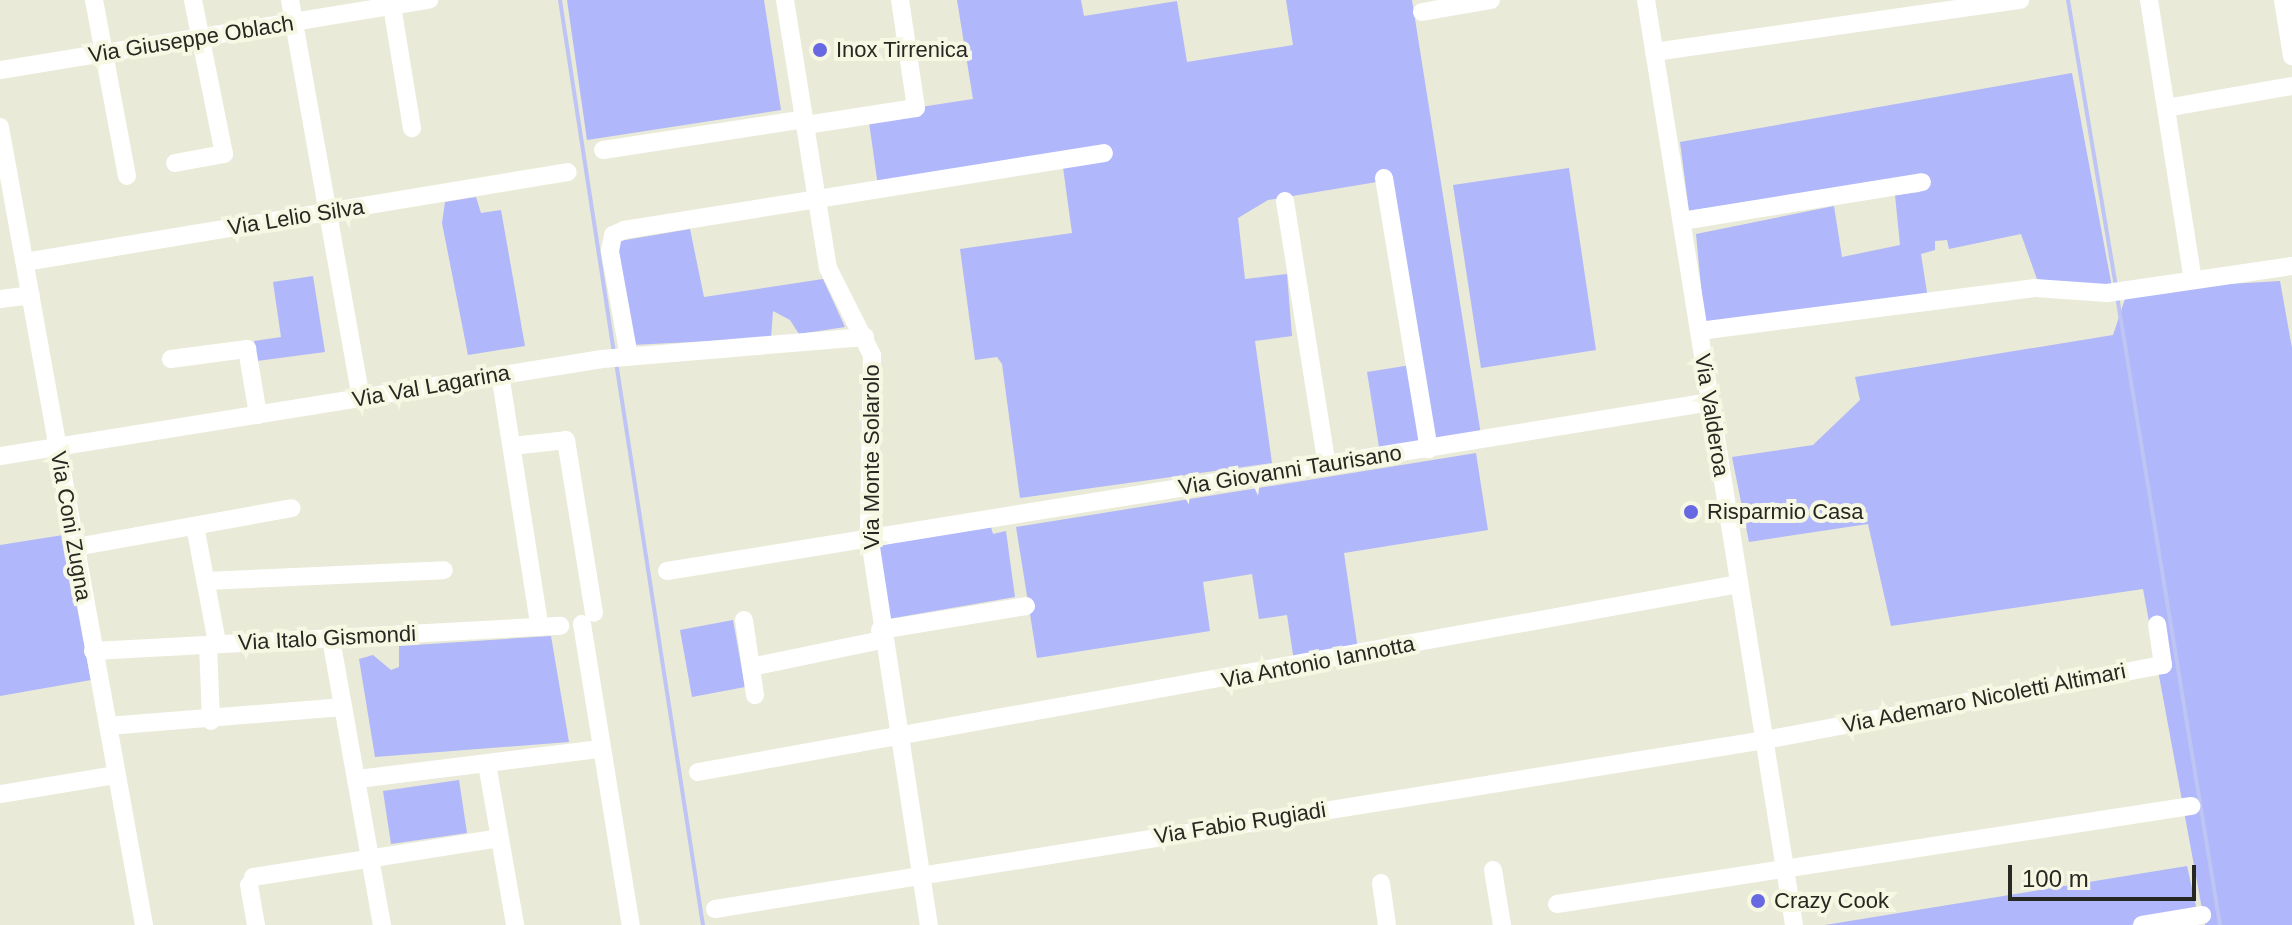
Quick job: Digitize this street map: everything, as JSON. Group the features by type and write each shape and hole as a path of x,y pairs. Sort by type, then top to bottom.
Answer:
{"street":[{"path":"94,0 127,176"},
{"path":"175,163 224,154 193,0"},
{"path":"290,0 332,211 361,398"},
{"name":"Via Giuseppe Oblach","path":"0,70 391,3 429,0"},
{"name":"Via Monte Solarolo","path":"785,0 828,268 872,355 869,534 897,740 929,925"},
{"path":"603,150 916,108 900,0"},
{"path":"1422,12 1491,0"},
{"name":"Via Valderoa","path":"1646,0 1794,925"},
{"path":"1654,52 2020,0"},
{"path":"2149,0 2193,280"},
{"path":"2283,0 2292,56"},
{"path":"391,3 412,128"},
{"path":"2166,108 2292,86"},
{"name":"Via Coni Zugna","path":"0,127 6,191 25,262 144,925"},
{"path":"629,356 610,251 613,235 1104,153"},
{"name":"Via Lelio Silva","path":"25,262 568,172"},
{"path":"1384,178 1429,449"},
{"path":"1682,221 1922,182"},
{"path":"1285,201 1327,466"},
{"path":"1699,331 2035,288 2107,293 2292,266"},
{"path":"0,299 31,295"},
{"name":"Via Val Lagarina","path":"0,456 602,359 865,337"},
{"path":"171,359 247,349 258,415"},
{"path":"500,374 538,617"},
{"name":"Via Giovanni Taurisano","path":"667,571 869,534 1327,466 1710,402"},
{"path":"512,446 566,440 600,749 631,925"},
{"path":"76,547 292,508"},
{"path":"195,526 206,581 212,641 211,721"},
{"path":"206,581 444,570"},
{"name":"Via Antonio Iannotta","path":"698,772 897,740 1739,584"},
{"path":"751,667 881,635 1026,606"},
{"path":"744,620 755,695"},
{"name":"Via Ademaro Nicoletti Altimari","path":"1765,740 2163,665 2157,624"},
{"name":"Via Italo Gismondi","path":"93,651 212,641 331,639 560,626"},
{"path":"331,639 382,925"},
{"path":"108,726 211,721 343,707"},
{"name":"Via Fabio Rugiadi","path":"715,909 921,873 1765,740"},
{"path":"358,779 600,749"},
{"path":"487,764 515,925"},
{"path":"0,794 116,775"},
{"path":"1557,904 1784,864 2191,806"},
{"path":"256,925 251,881 499,838"},
{"path":"1493,870 1502,925"},
{"path":"1381,883 1387,925"},
{"path":"2142,925 2202,915"}],"shaded area":[{"path":"567,0 764,0 781,110 587,140"},
{"path":"957,0 1081,0 1084,16 1177,1 1187,62 1293,45 1286,0 1412,0 1481,435 1432,443 1389,180 1268,200 1238,218 1245,279 1287,274 1292,336 1255,341 1272,463 1020,498 1002,364 997,357 975,360 960,249 1072,233 1062,160 878,186 868,115 973,99"},
{"path":"2072,73 2112,287 2038,282 2021,234 1949,249 1947,240 1935,241 1935,250 1921,254 1928,299 1705,328 1696,234 1834,206 1842,257 1900,245 1895,195 1920,192 1915,175 1689,211 1680,142"},
{"path":"1569,168 1596,350 1481,368 1453,185"},
{"path":"476,197 481,213 501,210 525,346 468,355 442,223 445,202"},
{"path":"690,229 704,297 823,279 845,327 799,334 790,320 773,311 771,338 632,345 614,242"},
{"path":"313,276 325,352 257,361 254,341 281,337 273,282"},
{"path":"2280,281 2292,348 2292,925 2205,925 2143,589 1891,626 1868,524 1749,542 1732,457 1813,445 1860,400 1855,377 2113,335 2128,290"},
{"path":"1411,365 1424,446 1380,453 1367,372"},
{"path":"1476,453 1488,530 1344,553 1358,650 1294,661 1287,615 1259,619 1252,574 1203,582 1210,631 1037,658 1016,527"},
{"path":"991,527 993,534 1006,531 1015,597 888,619 876,546"},
{"path":"63,535 91,680 0,696 0,545"},
{"path":"733,620 745,687 692,697 680,630"},
{"path":"551,636 569,742 375,757 359,659 373,655 391,670 399,667 399,646"},
{"path":"459,780 467,833 391,844 383,791"},
{"path":"2187,866 2198,915 2130,925 1825,925"}],"waterway":[{"path":"560,0 614,353"},
{"path":"2068,0 2116,287"},
{"path":"2117,296 2220,925"},
{"path":"616,362 703,925"}],"place":[{"name":"Inox Tirrenica","path":"820,50"},
{"name":"Risparmio Casa","path":"1691,512"},
{"name":"Crazy Cook","path":"1758,901"}]}
